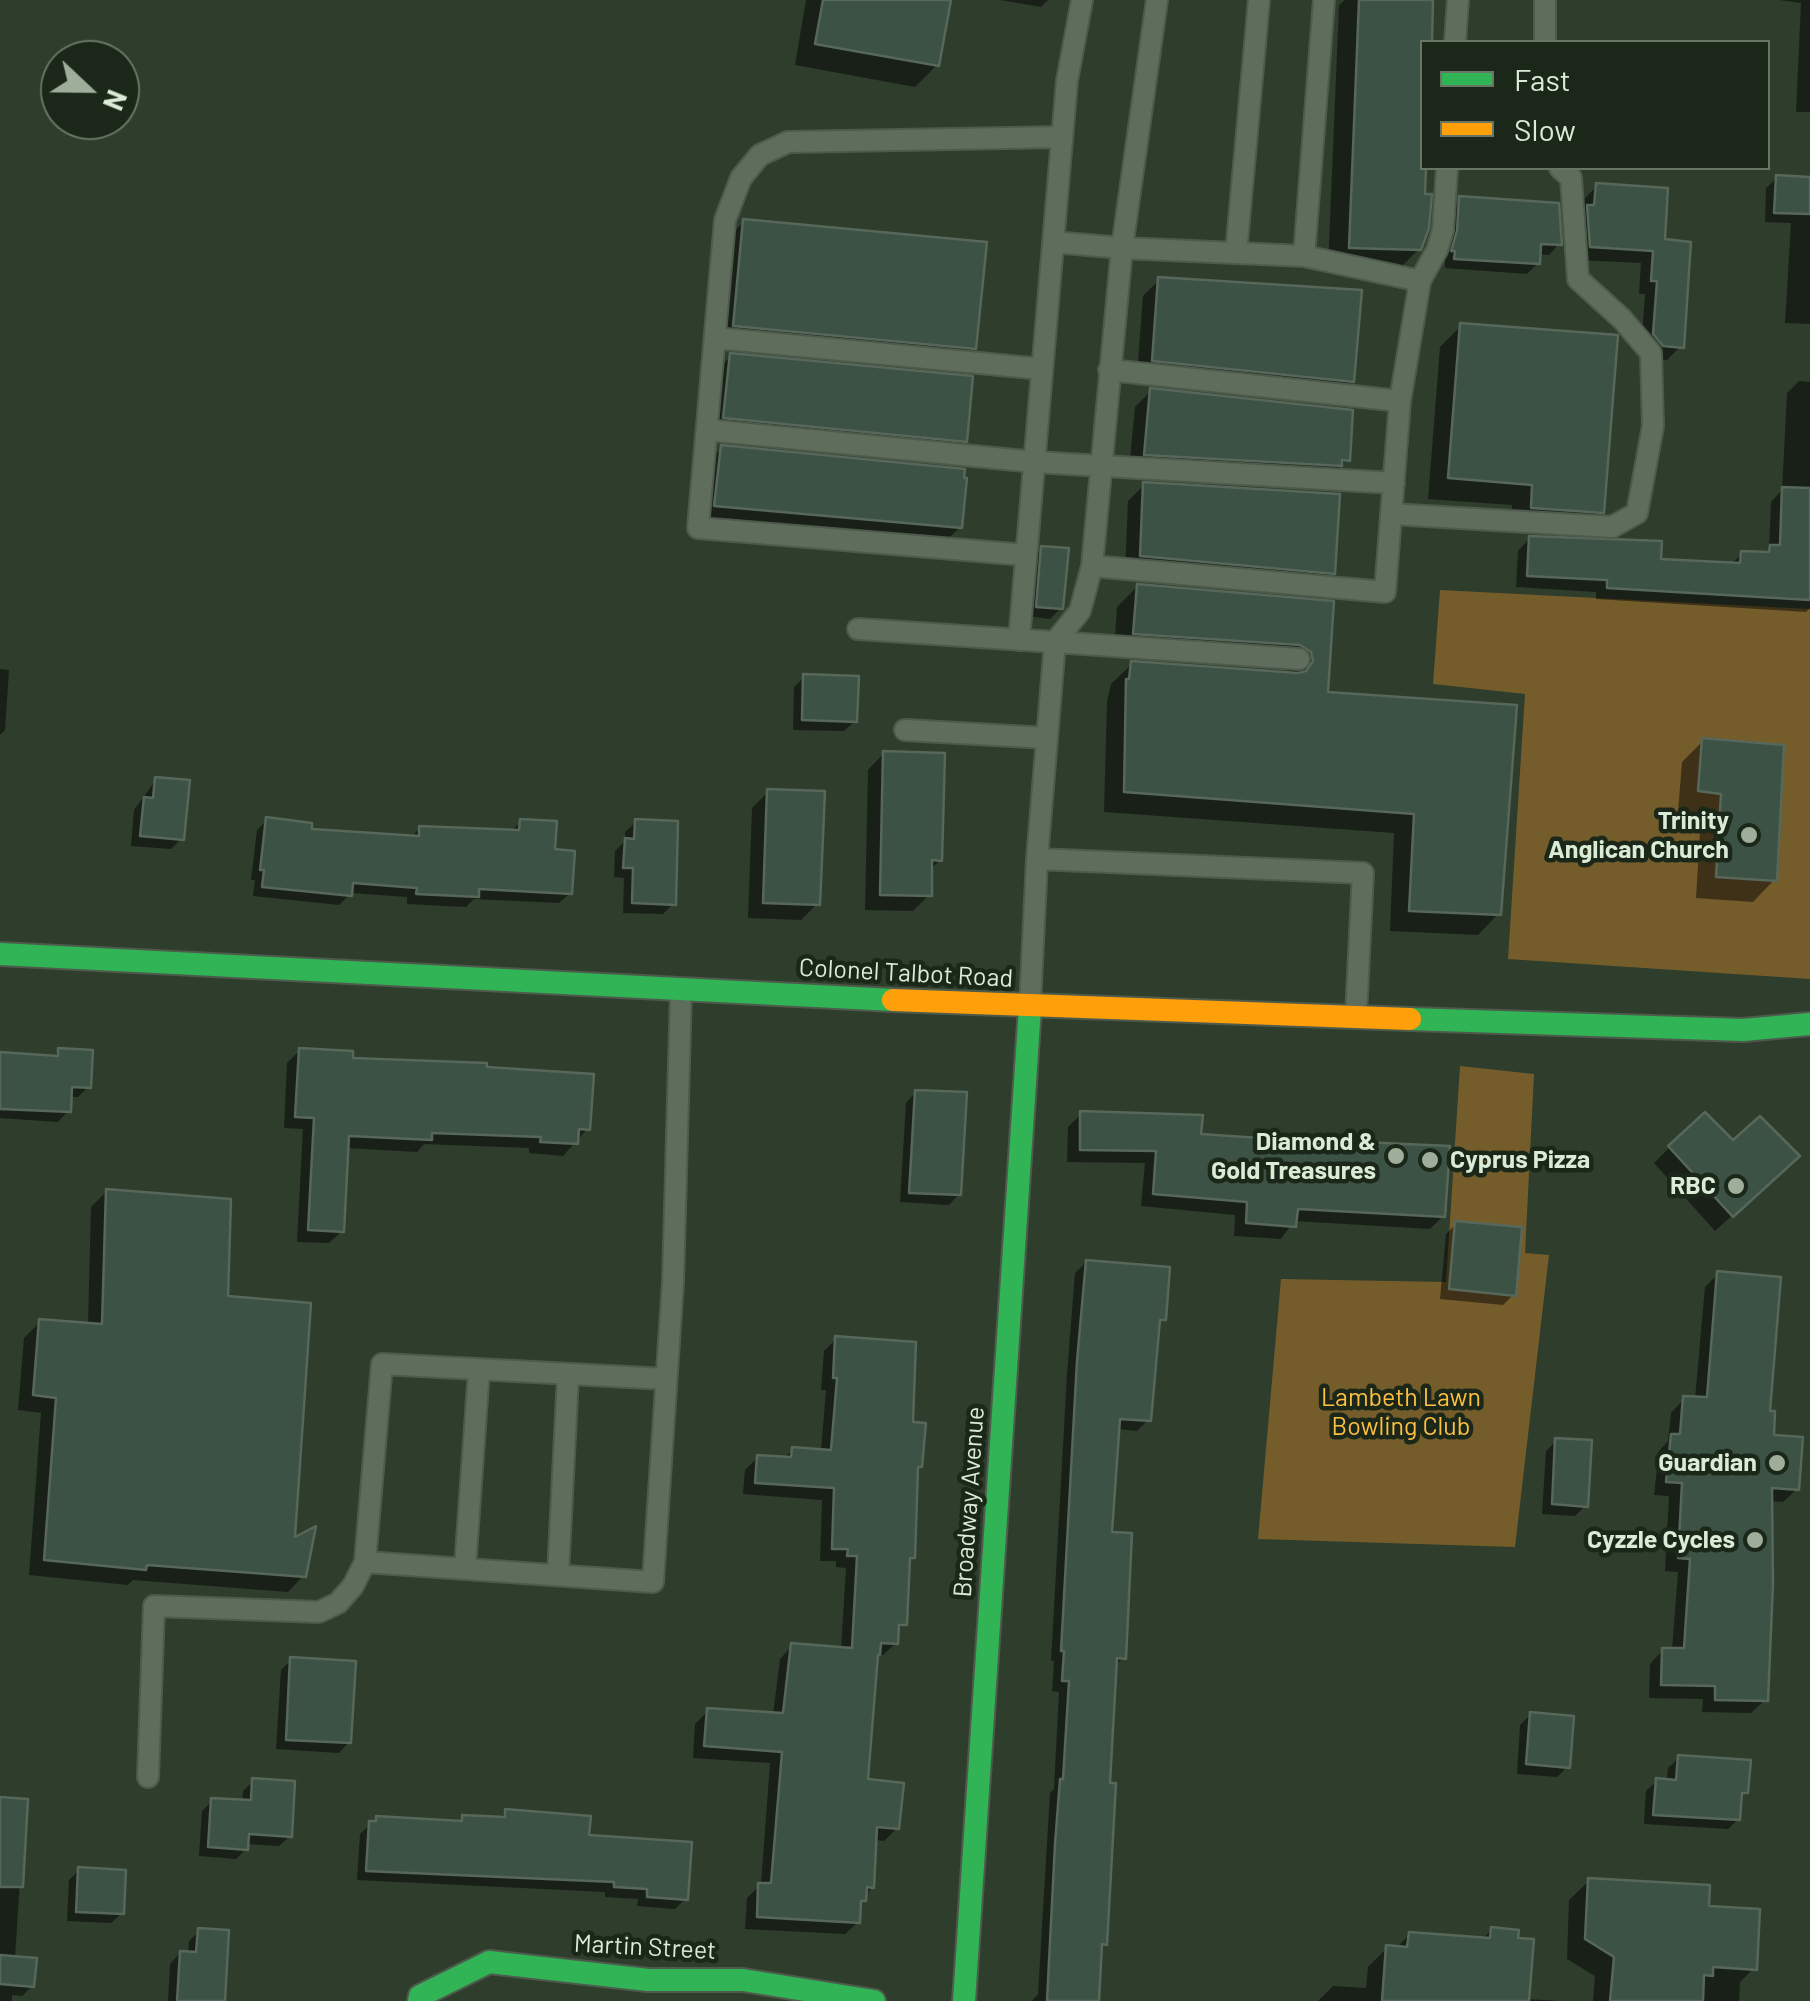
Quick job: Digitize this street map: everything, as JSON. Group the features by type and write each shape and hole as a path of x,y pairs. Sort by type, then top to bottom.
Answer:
{"main road":[{"name":"Colonel Talbot Road","path":"0,954 1030,1007 1743,1030 1810,1024"},
{"name":"Broadway Avenue","path":"964,2001 1030,1007"},
{"name":"Martin Street","path":"420,1999 489,1962 648,1980 743,1980 874,2001"}],"lane":[{"path":"1019,640 1067,82 1082,0"},
{"path":"1030,1007 1037,859 1055,642 1080,611 1092,566 1122,248 1158,0"},
{"path":"1236,253 1259,0"},
{"path":"1304,256 1324,0"},
{"path":"1455,40 1458,0"},
{"path":"1545,0 1545,40"},
{"path":"1026,555 698,528 725,220 741,178 760,155 788,142 1062,137"},
{"path":"1092,566 1385,592 1400,401 1420,281 1442,230 1447,170"},
{"path":"1391,514 1612,527 1637,512 1653,426 1651,352 1578,279 1571,178 1562,170"},
{"path":"1053,242 1304,256 1420,281"},
{"path":"715,338 1042,369"},
{"path":"1109,370 1400,401"},
{"path":"707,430 1034,462 1394,483"},
{"path":"858,630 1299,660"},
{"path":"905,730 1047,738"},
{"path":"1037,859 1363,873 1356,1018"},
{"path":"366,1562 652,1582 673,1282 681,988"},
{"path":"148,1777 154,1606 320,1612 338,1602 353,1586 366,1562 382,1364 666,1380"},
{"path":"465,1568 479,1370"},
{"path":"558,1575 568,1375"}],"green space":[{"path":"1440,590 1810,609 1810,979 1508,959 1525,694 1433,684"},
{"name":"Lambeth Lawn Bowling Club","path":"1460,1066 1534,1074 1525,1253 1549,1255 1515,1547 1258,1539 1281,1279 1446,1282"}],"building":[{"path":"823,0 951,0 939,66 815,44"},
{"path":"1359,0 1433,0 1432,40 1420,40 1420,170 1426,170 1425,194 1432,194 1429,228 1421,250 1349,248"},
{"path":"1776,175 1810,177 1810,214 1774,213"},
{"path":"1596,183 1668,188 1665,239 1691,242 1684,348 1663,346 1653,334 1657,281 1651,281 1653,251 1590,247 1587,205 1594,205"},
{"path":"1459,196 1559,203 1562,245 1541,244 1540,264 1454,259 1455,251 1451,251 1457,231"},
{"path":"743,219 987,242 976,349 733,326"},
{"path":"1158,277 1362,290 1354,382 1152,361"},
{"path":"1460,323 1618,335 1604,513 1531,508 1532,485 1448,478"},
{"path":"730,353 973,376 967,442 723,418"},
{"path":"1150,388 1353,410 1350,461 1342,460 1342,466 1144,455"},
{"path":"721,445 965,469 962,528 714,506"},
{"path":"1143,482 1340,494 1335,574 1140,556"},
{"path":"1782,487 1810,488 1810,600 1607,588 1607,580 1527,576 1529,536 1662,541 1661,559 1740,563 1741,551 1769,552 1770,545 1780,545"},
{"path":"1041,546 1069,548 1063,609 1036,607"},
{"path":"1137,584 1334,601 1328,692 1517,705 1501,915 1409,911 1414,814 1124,792 1126,679 1131,661 1298,673 1306,671 1313,661 1311,652 1300,645 1133,634"},
{"path":"803,674 859,676 857,722 802,720"},
{"name":"Trinity Anglican Church","path":"1702,738 1784,745 1777,881 1716,877 1721,794 1698,791"},
{"path":"883,751 945,753 942,861 932,860 932,896 880,895"},
{"path":"155,777 190,780 184,840 140,836 144,797 153,798"},
{"path":"767,789 825,791 820,905 763,903"},
{"path":"266,817 312,823 312,829 419,836 419,826 519,830 520,819 557,821 555,849 575,851 572,894 479,889 479,897 416,894 417,888 353,883 352,896 262,887"},
{"path":"635,819 678,821 676,905 632,903 633,868 623,868 625,838 634,839"},
{"path":"58,1048 93,1050 91,1088 72,1087 71,1112 0,1109 0,1052 58,1056"},
{"path":"299,1048 353,1051 353,1058 487,1063 487,1067 594,1074 590,1130 579,1129 578,1144 540,1142 541,1137 432,1133 432,1140 349,1136 344,1232 308,1230 314,1118 295,1117"},
{"path":"915,1090 967,1092 961,1195 909,1193"},
{"path":"1080,1111 1203,1115 1201,1134 1450,1146 1445,1217 1298,1209 1296,1227 1246,1223 1247,1202 1153,1194 1156,1151 1080,1150"},
{"name":"RBC","path":"1705,1112 1733,1140 1760,1116 1800,1156 1733,1217 1668,1146"},
{"path":"106,1189 231,1199 228,1296 311,1303 295,1537 316,1526 306,1577 147,1565 146,1570 44,1560 56,1398 33,1395 39,1319 102,1324"},
{"path":"1455,1221 1522,1227 1516,1296 1449,1289"},
{"path":"1086,1260 1170,1267 1166,1320 1160,1320 1151,1421 1120,1419 1112,1532 1132,1533 1126,1659 1117,1658 1110,1783 1116,1783 1107,1945 1102,1944 1099,2001 1047,2001 1069,1681 1062,1681 1061,1651"},
{"path":"1717,1271 1781,1277 1770,1411 1775,1411 1774,1435 1803,1437 1799,1490 1772,1488 1768,1701 1715,1700 1715,1686 1661,1685 1662,1648 1684,1648 1690,1559 1678,1558 1682,1483 1666,1482 1671,1434 1680,1434 1683,1396 1707,1397"},
{"path":"835,1336 916,1342 913,1422 926,1423 922,1467 918,1467 915,1558 910,1558 907,1625 899,1625 898,1644 881,1643 868,1779 904,1783 899,1829 877,1827 874,1888 867,1887 866,1901 861,1901 860,1923 757,1917 758,1883 771,1883 782,1752 704,1746 707,1708 783,1713 791,1643 852,1648 857,1556 847,1556 848,1549 832,1549 834,1488 755,1483 757,1455 791,1457 792,1447 831,1450 837,1378 833,1378"},
{"path":"1555,1438 1592,1440 1588,1507 1552,1504"},
{"path":"290,1657 356,1661 351,1743 286,1740"},
{"path":"1530,1712 1574,1716 1570,1768 1526,1764"},
{"path":"1678,1755 1751,1760 1740,1820 1653,1815 1656,1778 1676,1780"},
{"path":"252,1778 295,1781 292,1837 249,1834 248,1850 208,1847 211,1798 251,1800"},
{"path":"0,1797 28,1799 23,1887 0,1887"},
{"path":"505,1809 591,1816 589,1835 692,1842 688,1900 647,1897 647,1889 614,1887 614,1882 366,1871 369,1821 376,1821 376,1816 462,1821 462,1815 505,1817"},
{"path":"78,1867 126,1870 124,1914 76,1912"},
{"path":"1588,1878 1710,1885 1709,1906 1760,1909 1757,1970 1713,1967 1713,1976 1704,1975 1703,2001 1610,2001 1614,1957 1585,1939"},
{"path":"1491,1927 1519,1930 1518,1938 1534,1939 1529,2001 1382,2001 1386,1945 1407,1947 1409,1932 1490,1938"},
{"path":"198,1928 229,1930 225,2001 177,2001 180,1951 196,1952"},
{"path":"0,1955 37,1958 34,1987 0,1984"}],"traffic: fast":[{"path":"0,954 893,1000"},
{"path":"964,2001 1030,1007"},
{"path":"1410,1019 1743,1030 1810,1024"},
{"path":"419,2001 420,1996 489,1962 648,1980 743,1980 874,2001"}],"traffic: slow":[{"path":"893,1000 1410,1019"}],"place":[{"name":"Trinity Anglican Church","path":"1749,835"},
{"name":"Diamond & Gold Treasures","path":"1396,1156"},
{"name":"Cyprus Pizza","path":"1430,1160"},
{"name":"RBC","path":"1736,1186"},
{"name":"Guardian","path":"1777,1463"},
{"name":"Cyzzle Cycles","path":"1755,1540"}]}
